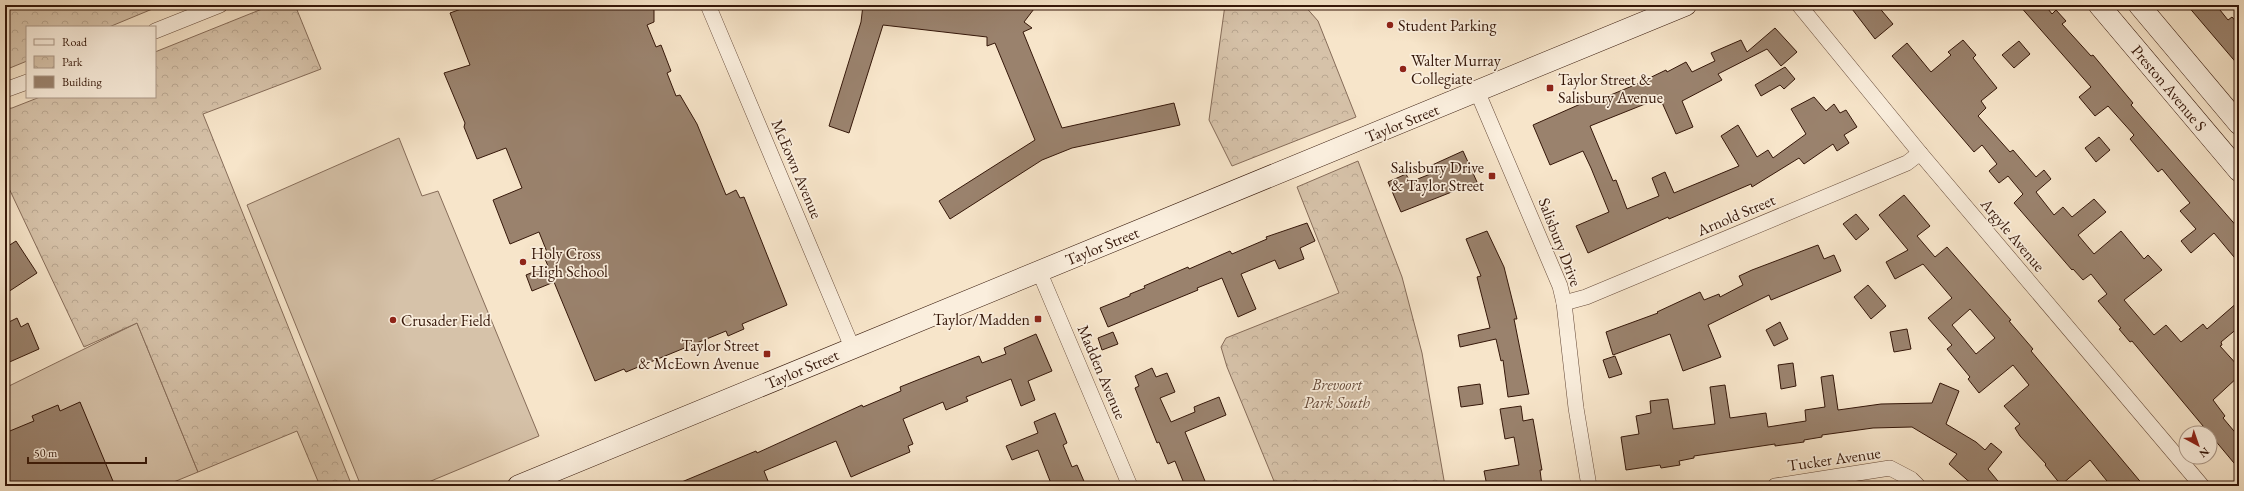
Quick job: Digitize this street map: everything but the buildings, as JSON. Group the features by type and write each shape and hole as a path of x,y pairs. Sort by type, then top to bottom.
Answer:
{"main road":[{"name":"Taylor Street","path":"518,486 1686,5"},
{"name":"Preston Avenue S","path":"2099,5 2239,171"},
{"name":"Preston Avenue S","path":"2139,5 2239,124"}],"street":[{"path":"156,31 220,5"},
{"name":"McEown Avenue","path":"708,5 852,348"},
{"name":"Argyle Avenue","path":"1798,5 1920,153 2202,486"},
{"path":"5,90 26,82"},
{"name":"Salisbury Drive","path":"1477,91 1560,286 1564,303 1576,408 1590,486"},
{"name":"Arnold Street","path":"1564,303 1586,298 1907,163 1920,153"},
{"name":"Madden Avenue","path":"1039,271 1130,486"},
{"name":"Tucker Avenue","path":"1774,486 1890,468 1912,478 1918,486"}],"green space":[{"path":"5,5 162,5 111,26 26,26 26,61 5,70"},
{"path":"272,5 295,5 321,69 203,114 352,486 320,486 297,431 198,472 137,323 84,347 5,180 5,109 12,108 37,98 156,98 156,52"},
{"path":"1225,5 1304,5 1318,21 1356,117 1232,166 1209,120"},
{"name":"Crusader Field","path":"399,138 422,196 438,191 539,436 419,486 361,486 247,205"},
{"name":"Brevoort Park South","path":"1358,161 1402,277 1422,353 1445,486 1276,486 1227,367 1221,347 1226,338 1339,293 1297,187"},
{"path":"137,323 198,472 164,486 5,486 5,388"}],"place":[{"name":"Student Parking","path":"1390,25"},
{"name":"Walter Murray Collegiate","path":"1403,69"},
{"name":"Taylor Street & Salisbury Avenue","path":"1550,88"},
{"name":"Salisbury Drive & Taylor Street","path":"1492,176"},
{"name":"Holy Cross High School","path":"523,262"},
{"name":"Taylor/Madden","path":"1038,319"},
{"name":"Crusader Field","path":"393,320"},
{"name":"Taylor Street & McEown Avenue","path":"767,354"}]}
